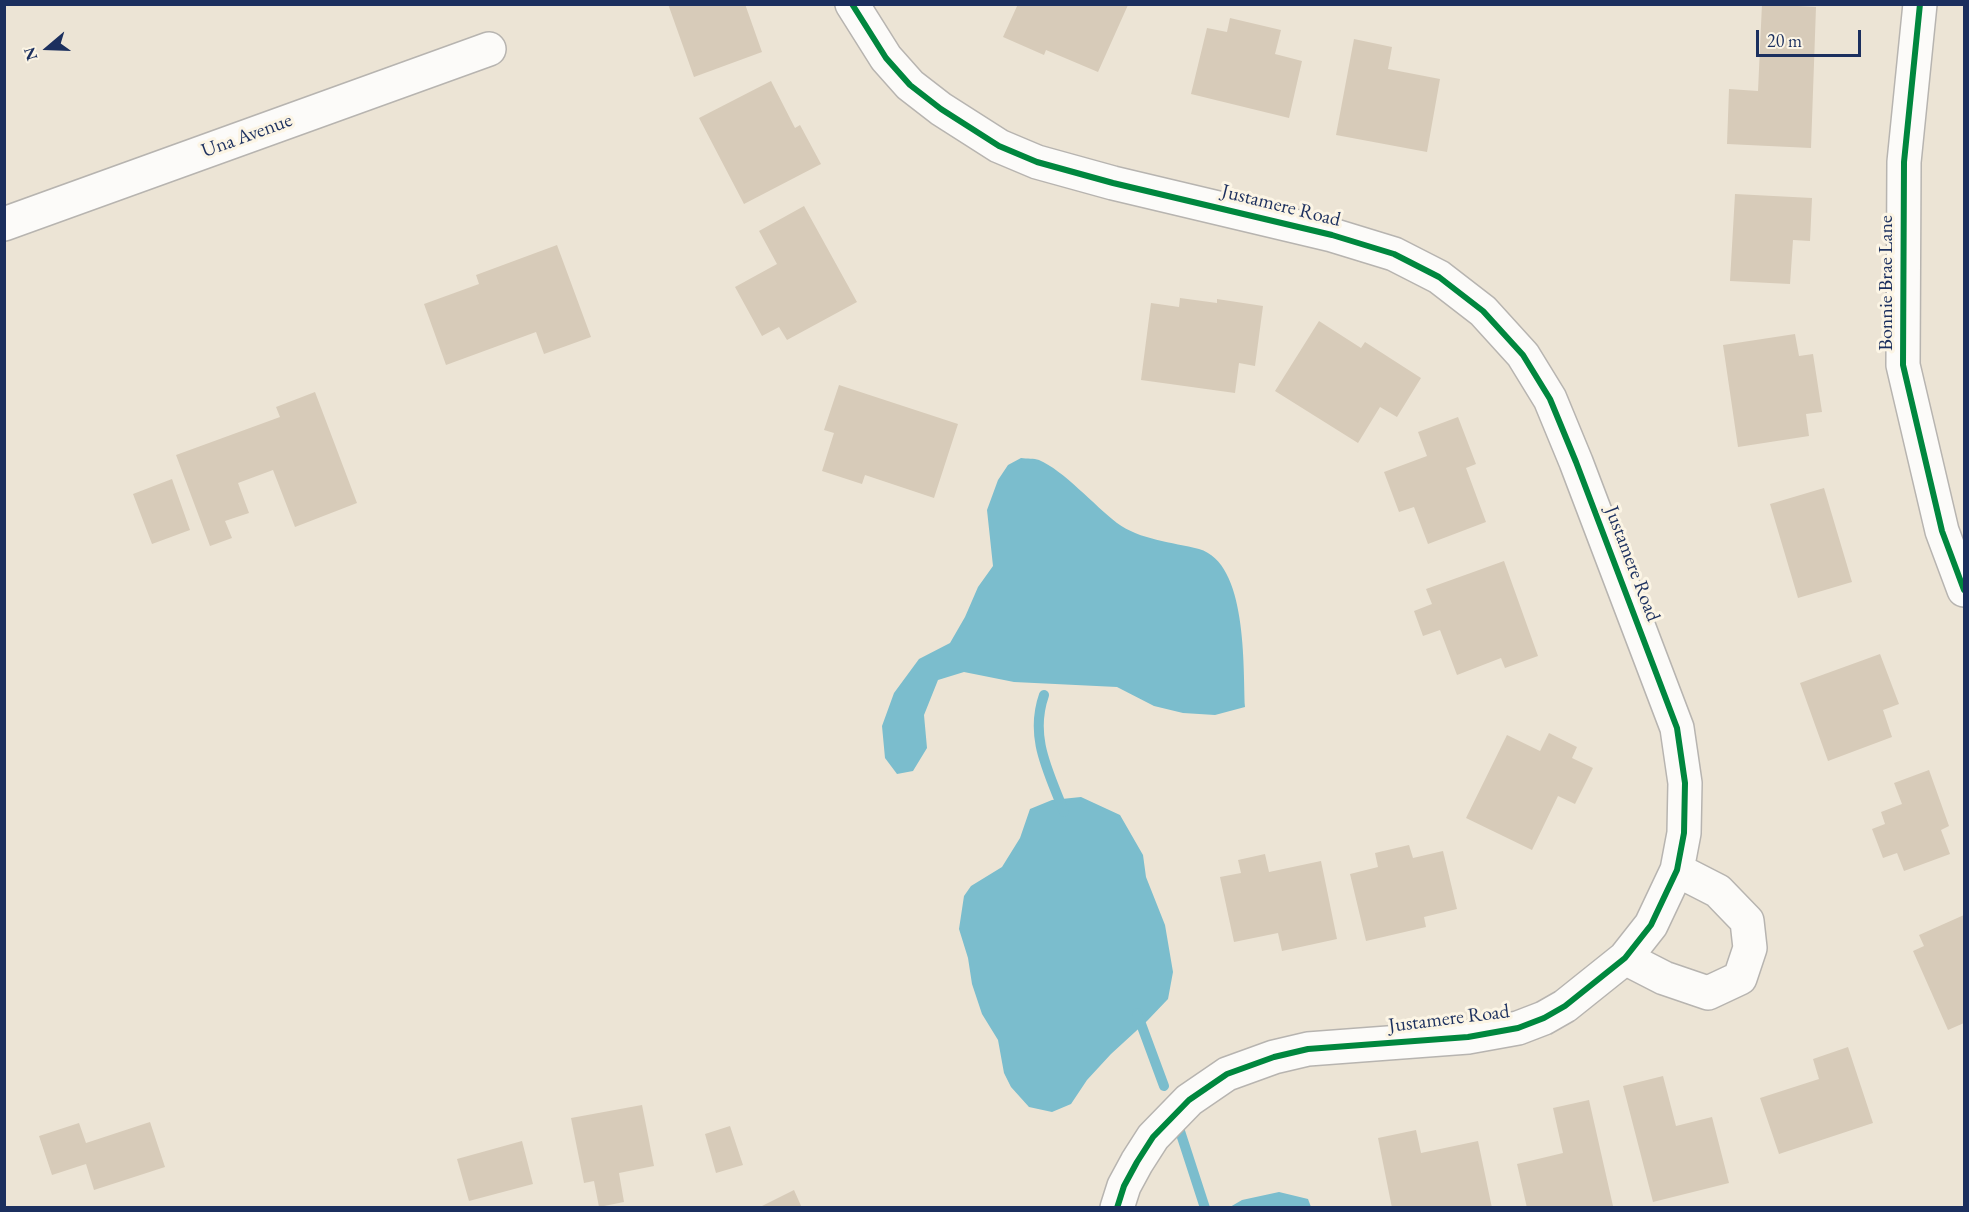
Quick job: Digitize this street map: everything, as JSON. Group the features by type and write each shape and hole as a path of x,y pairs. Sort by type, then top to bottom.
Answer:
{"street":[{"name":"Justamere Road","path":"852,4 886,58 910,85 941,109 999,146 1037,162 1332,235 1394,254 1439,277 1482,311 1523,355 1550,399 1677,728 1685,783 1684,833 1677,870 1651,926 1625,958 1565,1006 1545,1018 1518,1028 1468,1037 1308,1049 1274,1057 1227,1074 1189,1100 1153,1137 1124,1186 1117,1208"},
{"name":"Bonnie Brae Lane","path":"1920,4 1905,162 1903,365 1953,528 1965,590"},
{"name":"Una Avenue","path":"4,224 489,49"},
{"path":"1625,958 1664,978 1708,993 1740,978 1750,948 1747,921 1718,891 1677,870"}],"water":[{"path":"1021,458 1037,459 1048,465 1126,529 1156,540 1199,549 1215,558 1227,574 1240,618 1245,707 1215,715 1183,713 1154,706 1117,687 1014,682 964,672 938,680 924,715 927,748 913,771 897,774 885,758 882,726 894,693 919,659 950,643 978,587 993,566 987,510 998,480 1008,465"},
{"path":"1081,797 1120,815 1143,855 1146,877 1165,925 1173,972 1168,999 1111,1054 1087,1080 1071,1104 1052,1112 1029,1107 1011,1087 1004,1073 998,1040 982,1014 972,984 968,958 959,929 964,896 971,886 1002,867 1020,838 1030,809 1052,800"},
{"path":"1279,1192 1308,1199 1311,1207 1230,1207 1242,1200"}],"building":[{"path":"668,4 745,4 762,52 694,77"},
{"path":"1018,4 1128,5 1098,72 1046,50 1044,55 1003,37"},
{"path":"1762,4 1816,7 1811,148 1727,144 1729,89 1758,91"},
{"path":"1230,18 1281,30 1275,54 1302,61 1289,118 1191,94 1207,28 1227,32"},
{"path":"1354,39 1392,47 1388,69 1440,79 1427,152 1336,135"},
{"path":"771,81 795,128 800,125 821,164 744,204 699,118"},
{"path":"1735,194 1812,198 1810,241 1793,240 1790,284 1730,281"},
{"path":"804,206 857,302 787,340 779,327 762,336 735,287 777,264 759,231"},
{"path":"557,245 591,337 544,354 536,332 446,365 424,304 479,284 476,275"},
{"path":"1180,298 1217,303 1217,299 1263,306 1255,366 1239,363 1235,393 1141,380 1151,303 1179,307"},
{"path":"1319,321 1361,348 1365,342 1421,378 1397,417 1380,407 1358,443 1275,391"},
{"path":"1795,334 1799,356 1813,354 1822,412 1806,414 1809,436 1738,447 1723,345"},
{"path":"839,385 958,424 934,498 865,475 862,484 822,471 834,433 824,430"},
{"path":"315,392 357,503 295,527 273,470 238,483 249,513 225,521 232,538 210,546 176,455 280,417 276,407"},
{"path":"1458,417 1476,464 1466,468 1486,522 1428,544 1414,507 1399,512 1384,472 1427,456 1418,432"},
{"path":"172,479 190,530 152,544 133,494"},
{"path":"1824,488 1852,582 1798,598 1770,504"},
{"path":"1504,561 1538,656 1505,668 1501,658 1457,675 1440,630 1423,636 1414,611 1432,604 1426,589"},
{"path":"1880,654 1899,704 1883,710 1892,737 1828,761 1800,683"},
{"path":"1549,733 1577,747 1572,758 1593,768 1575,804 1558,796 1532,850 1466,818 1507,735 1540,751"},
{"path":"1929,770 1949,826 1941,830 1950,854 1904,871 1897,853 1883,858 1872,829 1885,824 1881,812 1902,804 1894,783"},
{"path":"1409,845 1413,858 1443,851 1457,909 1424,917 1426,927 1366,941 1350,874 1378,867 1375,853"},
{"path":"1265,854 1269,872 1321,861 1337,939 1282,951 1278,933 1234,942 1220,877 1241,873 1238,860"},
{"path":"1964,915 1964,1023 1948,1030 1913,951 1924,946 1919,935"},
{"path":"1848,1047 1873,1123 1779,1154 1760,1098 1819,1079 1813,1059"},
{"path":"1663,1076 1676,1126 1712,1117 1729,1183 1653,1202 1623,1086"},
{"path":"1589,1100 1613,1206 1527,1208 1517,1164 1563,1153 1553,1108"},
{"path":"642,1105 654,1166 619,1173 624,1202 599,1207 594,1181 584,1183 571,1118"},
{"path":"150,1122 165,1167 94,1190 86,1164 52,1175 39,1136 79,1123 86,1143"},
{"path":"730,1126 743,1165 716,1173 705,1134"},
{"path":"1416,1130 1421,1153 1478,1141 1492,1208 1392,1208 1378,1138"},
{"path":"522,1141 533,1184 469,1201 457,1159"},
{"path":"794,1190 802,1208 758,1208"}],"waterway":[{"path":"1044,695 1040,711 1040,740 1047,769 1064,812"},
{"path":"1137,1013 1164,1086"},
{"path":"1179,1128 1205,1208"}],"cycle path":[{"path":"852,4 886,58 910,85 941,109 999,146 1037,162 1113,183 1332,235 1394,254 1439,277 1483,311 1523,355 1550,399 1677,728 1685,783 1684,833 1677,870 1651,925 1625,958 1565,1006 1544,1018 1518,1028 1468,1037 1308,1049 1274,1057 1227,1074 1189,1100 1153,1137 1124,1186 1117,1208"},
{"path":"1920,4 1904,162 1903,365 1942,531 1964,590"}]}
